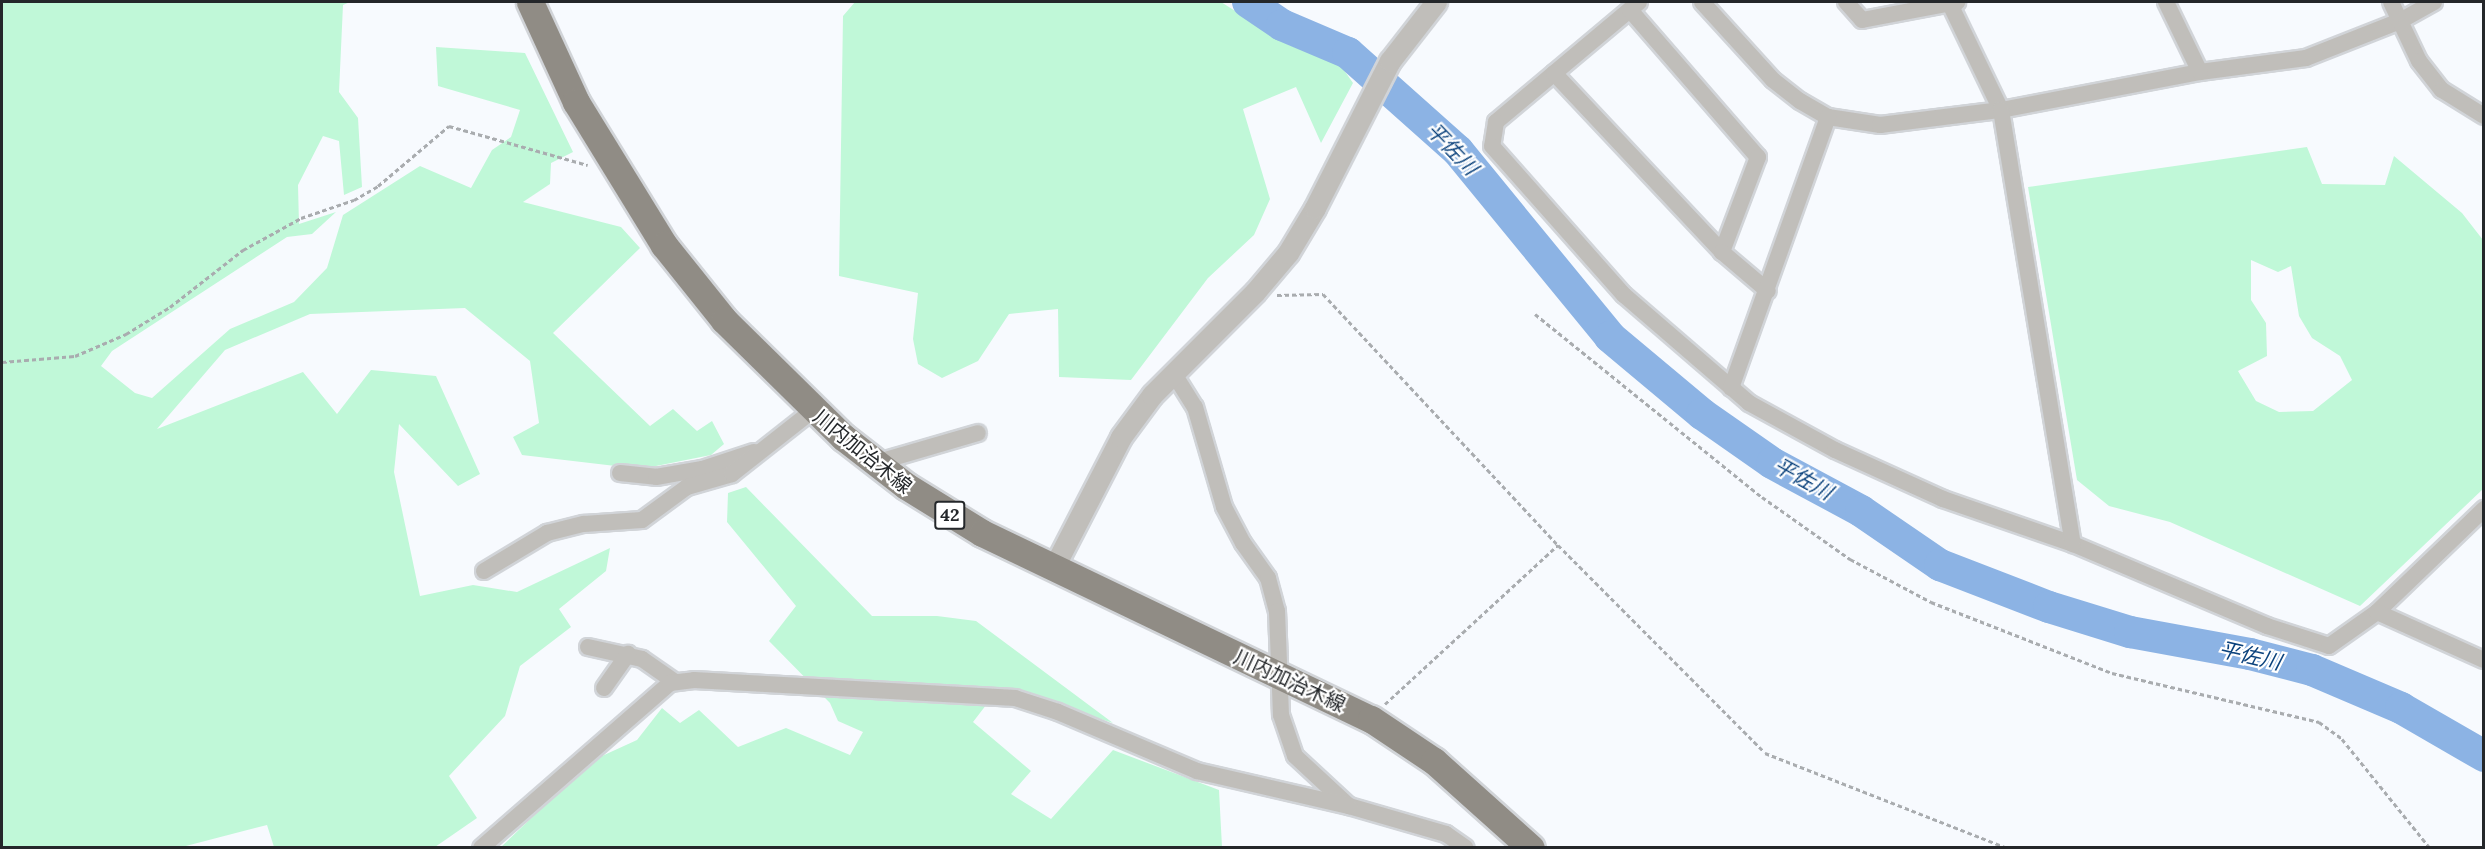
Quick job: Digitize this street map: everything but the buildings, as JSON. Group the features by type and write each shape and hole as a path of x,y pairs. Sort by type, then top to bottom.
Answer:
{"main road":[{"name":"川内加治木線","path":"530,2 576,102 613,166 664,245 711,304 812,411 875,463 939,509 1054,567 1371,719 1434,761 1531,848"}],"street":[{"path":"1054,567 1121,436 1174,374 1255,292 1304,229 1364,105 1390,61 1436,2"},
{"path":"1702,2 1773,80 1828,117 1880,125 2001,110 2200,72 2306,58 2400,21 2434,2"},
{"path":"1846,2 1862,20 1952,2 2001,110 2073,544"},
{"path":"2166,2 2200,72"},
{"path":"2391,2 2419,61 2442,90 2484,116"},
{"path":"1722,252 1758,157 1634,6 1496,123 1492,146 1624,295 1749,403 1835,450 1943,499 2073,544 2267,626 2329,646 2377,612 2484,509"},
{"path":"1554,73 1722,252 1768,291"},
{"path":"1731,388 1768,291 1828,117"},
{"path":"1174,374 1195,407 1224,507 1243,543 1268,578 1277,611 1281,715 1295,756 1349,806"},
{"path":"484,571 547,533 584,524 642,520 687,487 732,474 812,411"},
{"path":"875,463 978,433"},
{"path":"620,473 656,477 702,469 769,447"},
{"path":"2377,612 2484,660"},
{"path":"588,647 628,654 657,668 675,682"},
{"path":"603,688 628,654"},
{"path":"481,848 620,723 670,682 1015,698 1058,712 1197,771 1349,806 1446,834 1466,848"}],"path":[{"path":"2,362 75,356 126,334 170,307 243,250 301,218 354,200 378,186 448,126 591,166 613,166"},
{"path":"1255,292 1323,294 1558,545 1765,753 2007,848"},
{"path":"1535,314 1762,497 1850,559 1931,602 2112,673 2319,722 2342,739 2430,848"},
{"path":"1371,719 1558,545"}],"green space":[{"path":"2,2 350,2 343,5 339,92 358,118 362,187 344,195 339,141 323,136 298,185 299,224 336,212 312,234 287,237 112,351 101,366 135,393 152,398 230,329 294,302 327,268 343,215 420,166 471,188 492,150 511,137 520,110 438,86 436,47 525,53 573,152 551,163 550,184 523,202 621,227 640,248 553,333 650,426 673,409 697,431 712,421 724,444 711,455 641,469 522,455 513,437 539,423 530,361 465,308 310,314 225,350 157,429 303,372 337,414 371,370 436,376 480,474 458,486 399,424 394,472 420,596 473,585 517,592 610,548 606,571 559,609 571,627 520,666 505,716 449,776 477,818 435,847 274,847 267,825 182,847 2,848"},
{"path":"855,2 1221,2 1289,45 1339,63 1353,83 1321,143 1296,87 1243,109 1270,199 1254,235 1208,278 1131,380 1059,377 1058,309 1009,314 978,361 942,378 918,364 913,339 918,293 839,276 843,16"},
{"path":"2307,147 2322,184 2385,185 2394,156 2462,213 2483,240 2483,489 2360,606 2170,522 2109,506 2077,480 2028,187","holes":["2251,260 2278,272 2291,266 2299,316 2312,338 2340,356 2352,380 2313,411 2279,412 2256,401 2238,371 2267,356 2266,323 2251,300"]},
{"path":"746,487 872,616 937,616 976,621 1113,723 1000,687 973,722 1031,771 1011,794 1051,819 1113,750 1219,790 1222,847 500,848 591,761 637,740 662,708 680,723 699,710 738,747 786,728 850,755 863,732 838,721 830,703 769,641 796,606 727,522 728,493"}],"waterway":[{"name":"平佐川","path":"1248,2 1282,25 1348,53 1458,151 1610,337 1702,414 1772,463 1861,511 1940,565 2049,607 2130,632 2250,654 2312,670 2401,708 2484,756"}]}
